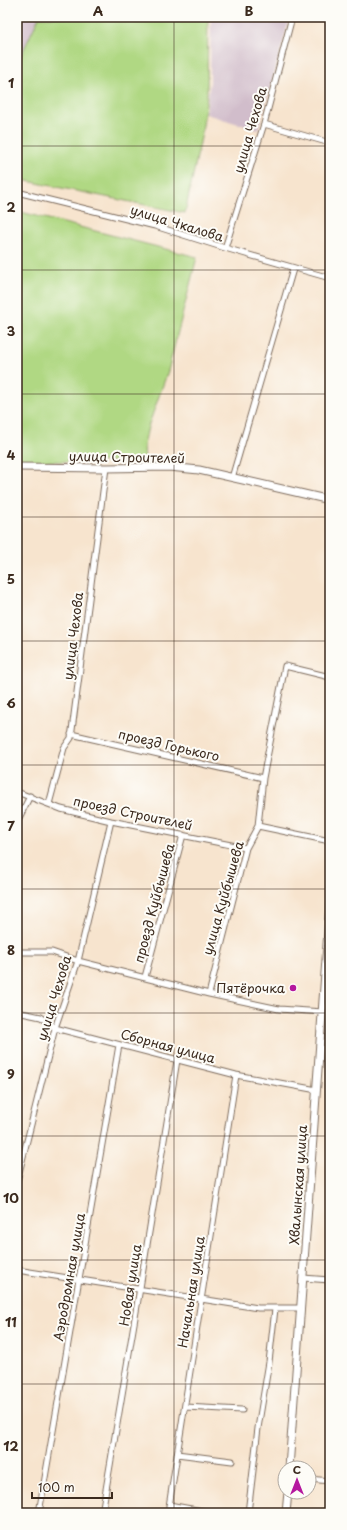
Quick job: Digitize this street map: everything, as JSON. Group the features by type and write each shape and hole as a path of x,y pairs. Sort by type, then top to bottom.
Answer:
{"street":[{"name":"улица Чехова","path":"225,248 264,124 292,17"},
{"path":"264,124 330,143"},
{"name":"улица Чкалова","path":"17,192 155,226 293,269 330,278"},
{"path":"232,478 293,269"},
{"name":"улица Строителей","path":"17,467 106,468 169,466 199,470 330,500"},
{"name":"улица Чехова","path":"49,804 64,748 71,738 106,468"},
{"name":"улица Куйбышева","path":"209,994 246,848 258,826 263,778 285,666 330,677"},
{"name":"проезд Горького","path":"71,734 263,778"},
{"name":"проезд Строителей","path":"17,792 60,809 110,821 246,848"},
{"path":"17,822 30,796"},
{"name":"улица Чехова","path":"17,1181 56,1028 78,961 110,821"},
{"path":"258,826 330,841"},
{"name":"проезд Куйбышева","path":"145,977 183,835"},
{"name":"Хвалынская улица","path":"290,1460 317,1090 325,1009 330,904"},
{"path":"17,952 52,952 78,961 209,994 279,1009 325,1009"},
{"name":"Сборная улица","path":"17,1012 41,1017 56,1028 119,1045 236,1075 317,1090"},
{"name":"Аэродромная улица","path":"39,1513 119,1045"},
{"name":"Новая улица","path":"102,1513 177,1060"},
{"name":"Начальная улица","path":"168,1513 200,1298 236,1075"},
{"path":"17,1270 140,1288 258,1308 300,1308"},
{"path":"303,1278 330,1280"},
{"path":"248,1513 258,1428 269,1362 275,1309"},
{"path":"185,1406 242,1410"},
{"path":"177,1454 232,1461"},
{"path":"317,1480 330,1481"},
{"path":"286,1513 287,1500"},
{"path":"169,1505 208,1512"}],"shaded area":[{"path":"17,17 39,17 17,63"},
{"path":"211,17 290,17 258,130 206,114 210,82"}],"green space":[{"path":"39,17 208,17 207,96 202,133 185,213 17,179 17,64"},
{"path":"17,211 197,257 168,371 148,427 144,445 145,460 94,462 17,461"}],"place":[{"name":"Пятёрочка","path":"293,988"}]}
